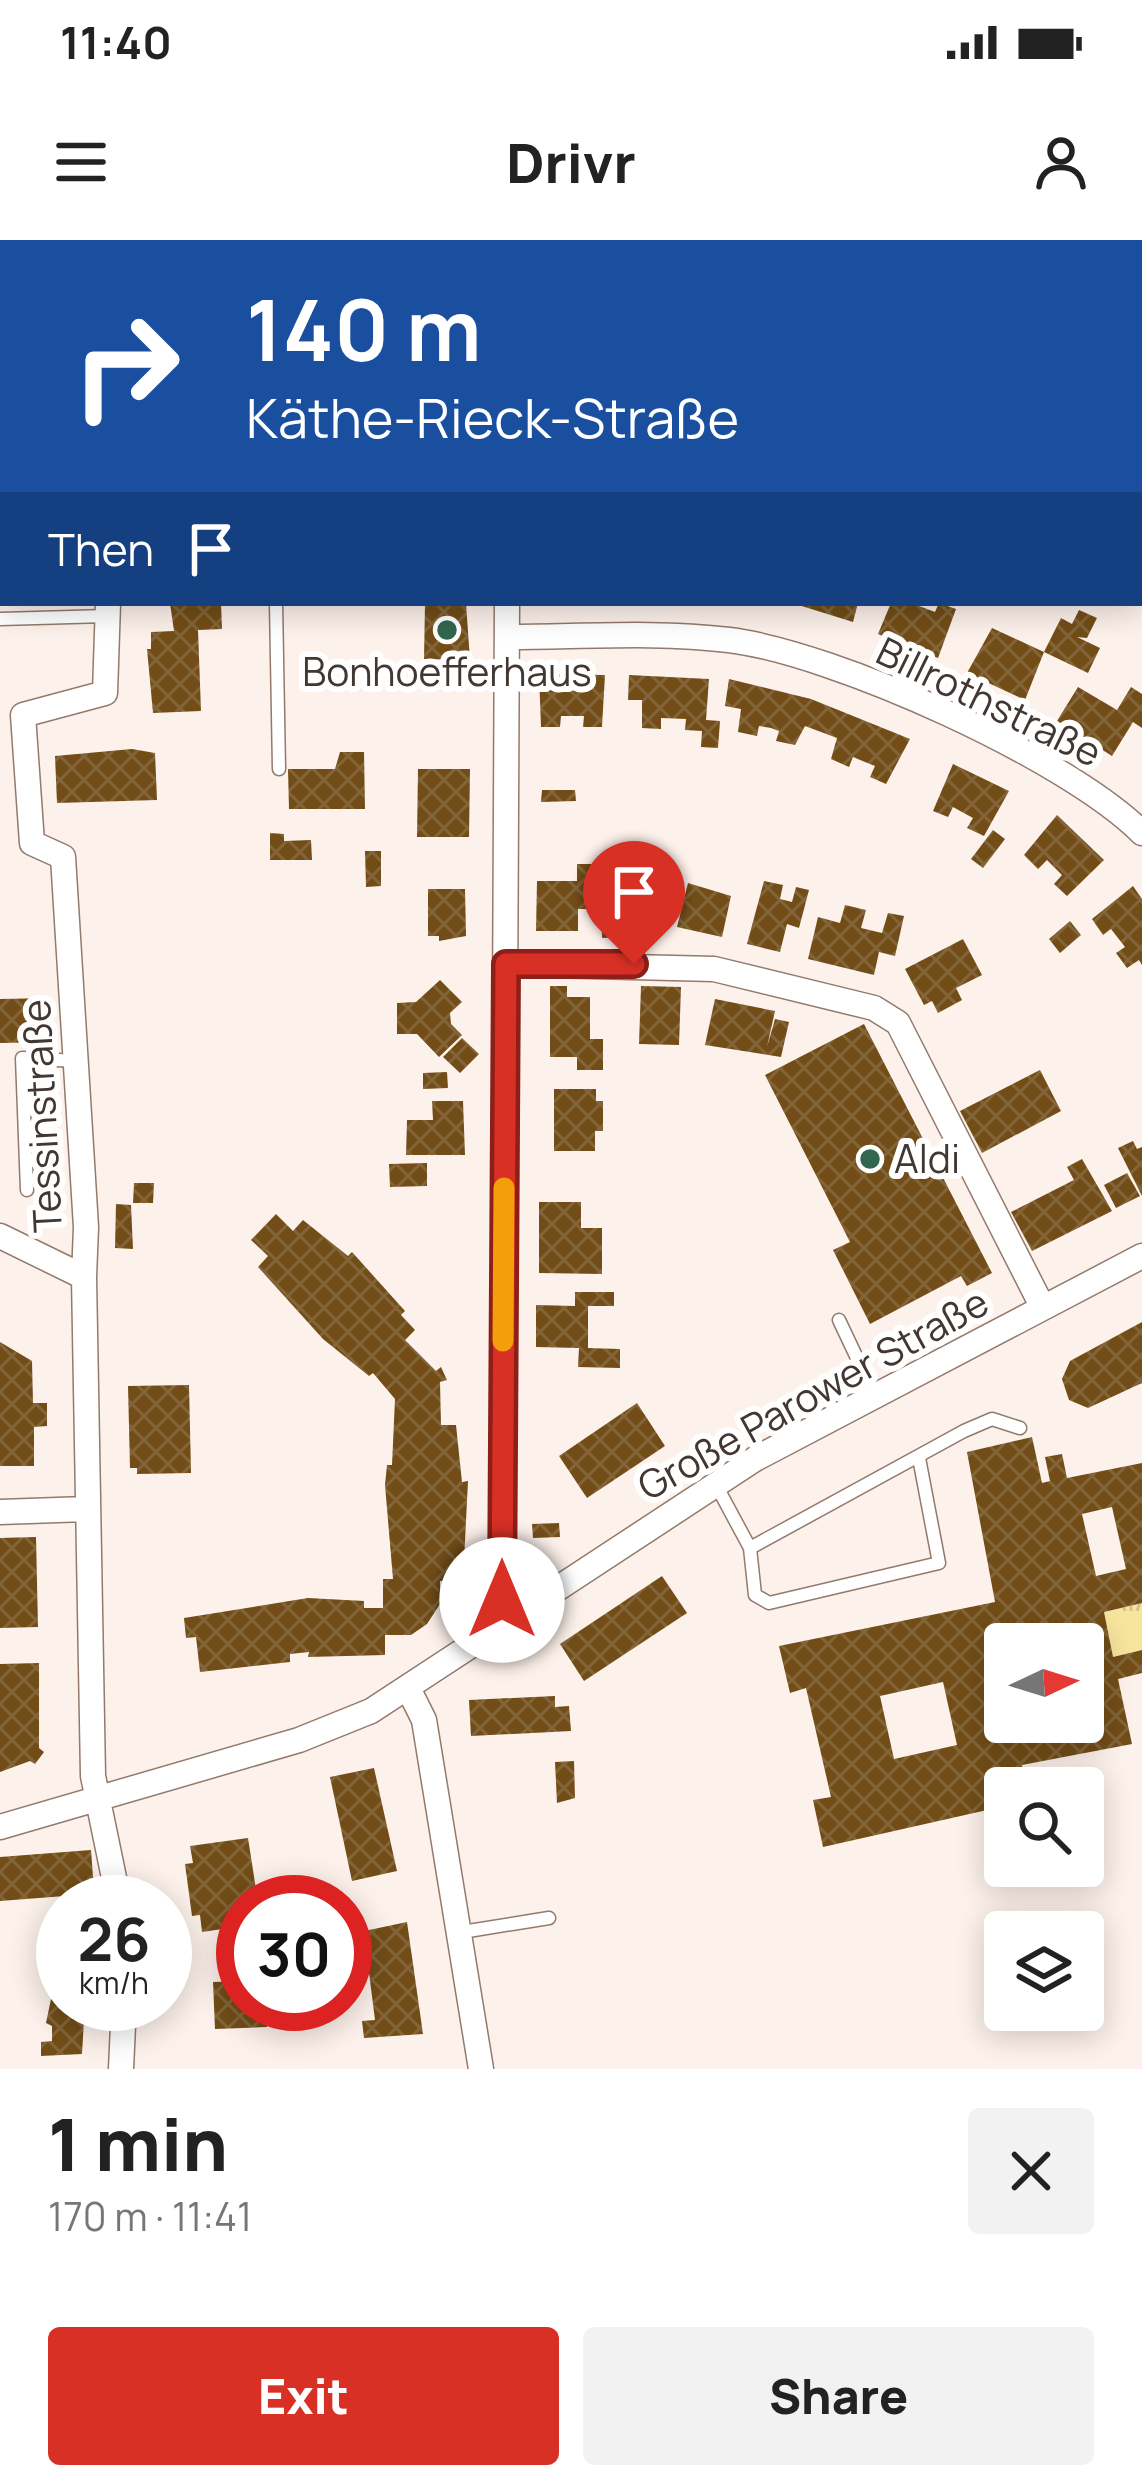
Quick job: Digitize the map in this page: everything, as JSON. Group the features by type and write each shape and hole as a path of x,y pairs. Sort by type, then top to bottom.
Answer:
{"street":[{"path":"502,1625 508,606"},
{"name":"Tessinstraße","path":"108,610 105,693 23,716 32,843 63,856 84,1277 93,1776 113,1875"},
{"name":"Billrothstraße","path":"507,637 726,640 814,659 1071,776 1142,833"},
{"path":"506,964 714,969 874,1008 898,1023 1042,1306"},
{"path":"0,1236 84,1277"},
{"name":"Große Parower Straße","path":"0,1827 299,1740 409,1690 716,1483 874,1394 1142,1256"},
{"path":"0,1512 86,1509"},
{"path":"409,1690 424,1720 481,2069"},
{"path":"121,2069 123,2031"}],"lane":[{"path":"276,606 279,769"},
{"path":"0,619 108,610"},
{"path":"27,1190 22,1058 76,1061"},
{"path":"839,1320 874,1394"},
{"path":"750,1548 992,1420 1020,1428"},
{"path":"716,1483 750,1548 755,1595 769,1603 939,1563 919,1458"},
{"path":"462,1932 549,1918"}],"green space":[{"path":"1142,1603 1142,1650 1113,1657 1104,1612"}],"building":[{"path":"170,606 221,606 222,629 198,630 201,711 153,713 147,649 151,649 151,632 174,631"},
{"name":"Bonhoefferhaus","path":"425,606 466,606 470,660 424,659"},
{"path":"802,606 857,606 853,622"},
{"path":"890,606 919,606 935,612 938,606 956,609 938,658 878,634"},
{"path":"1079,610 1097,618 1087,638 1077,637 1100,648 1088,673 1044,652 1061,618 1072,624"},
{"path":"992,628 1044,652 1025,700 967,673"},
{"path":"539,674 605,675 602,727 583,727 584,716 561,716 560,727 541,727"},
{"path":"629,675 709,679 706,720 720,721 718,748 701,747 702,731 685,730 686,719 661,718 661,729 642,728 642,700 628,700"},
{"path":"729,679 811,699 910,739 886,784 870,777 875,766 853,757 849,767 831,759 837,738 805,726 795,745 776,741 779,731 771,728 759,726 757,736 738,732 741,709 725,706"},
{"path":"1078,687 1117,710 1131,687 1142,694 1142,728 1133,722 1112,756 1057,721"},
{"path":"132,749 155,753 157,800 57,803 55,756"},
{"path":"340,752 364,752 365,809 289,809 288,769 335,769"},
{"path":"953,764 1009,791 984,836 967,828 973,818 953,807 948,817 933,811"},
{"path":"418,769 470,769 469,837 417,837"},
{"path":"542,790 575,790 576,801 541,802"},
{"path":"1057,815 1104,860 1067,896 1054,884 1062,875 1047,860 1038,869 1024,855"},
{"path":"993,830 1005,839 983,868 971,859"},
{"path":"270,833 284,834 284,841 311,840 312,860 270,860"},
{"path":"365,851 381,851 381,886 366,887"},
{"path":"577,864 591,864 590,909 578,909 578,931 536,931 537,881 577,881"},
{"path":"647,881 648,936 602,938 600,882"},
{"path":"764,881 783,885 780,899 792,902 796,887 809,890 799,928 787,924 780,952 747,944"},
{"path":"688,883 731,896 722,937 677,927"},
{"path":"1133,886 1142,899 1142,965 1139,960 1127,968 1116,953 1125,947 1111,929 1103,935 1092,919"},
{"path":"428,889 465,889 466,936 439,941 439,936 428,936"},
{"path":"845,905 866,910 861,928 882,933 888,913 904,916 895,956 879,952 874,975 808,959 818,917 840,923"},
{"path":"1070,921 1081,935 1060,953 1049,939"},
{"path":"963,939 982,975 956,988 962,1000 938,1013 932,1001 924,1005 905,969"},
{"path":"440,980 462,1002 450,1013 451,1024 462,1035 439,1057 417,1034 397,1034 397,1003 416,1002"},
{"path":"550,986 567,986 567,997 590,997 590,1039 603,1039 603,1070 577,1070 577,1057 550,1057"},
{"path":"641,986 681,987 679,1045 639,1044"},
{"path":"51,998 52,1042 0,1043 0,999"},
{"path":"715,999 775,1011 767,1047 775,1019 789,1022 781,1057 705,1045"},
{"name":"Aldi","path":"864,1024 992,1273 967,1286 961,1276 870,1324 833,1250 850,1242 765,1075"},
{"path":"462,1038 479,1054 460,1073 443,1057"},
{"path":"1040,1070 1061,1111 982,1153 960,1111"},
{"path":"447,1072 448,1088 423,1089 423,1073"},
{"path":"554,1089 596,1089 596,1101 603,1101 603,1131 595,1131 595,1151 554,1151"},
{"path":"432,1101 463,1101 465,1155 406,1155 407,1120 433,1120"},
{"path":"1133,1141 1137,1149 1142,1147 1142,1196 1118,1148"},
{"path":"1082,1159 1112,1211 1032,1251 1011,1212 1074,1180 1067,1167"},
{"path":"427,1163 427,1186 390,1187 389,1164"},
{"path":"1127,1173 1140,1196 1116,1208 1104,1185"},
{"path":"134,1183 154,1183 153,1203 133,1203"},
{"path":"539,1202 581,1202 581,1228 602,1228 602,1274 539,1273"},
{"path":"116,1204 131,1205 133,1249 115,1248"},
{"path":"276,1214 293,1231 303,1220 348,1256 352,1252 405,1311 401,1315 415,1330 405,1340 436,1371 441,1367 447,1380 440,1382 441,1425 456,1425 462,1482 468,1481 464,1561 457,1561 458,1581 440,1581 440,1604 427,1624 411,1635 385,1635 385,1655 308,1657 309,1652 290,1654 290,1662 200,1672 196,1637 186,1638 184,1618 308,1598 364,1601 364,1608 383,1608 383,1579 393,1579 385,1485 387,1465 392,1465 395,1399 373,1373 369,1376 323,1339 258,1267 268,1256 251,1240"},
{"path":"575,1292 614,1292 614,1306 588,1306 588,1348 620,1349 620,1368 578,1367 579,1348 536,1347 536,1305 575,1306"},
{"path":"1142,1322 1142,1383 1088,1408 1069,1400 1062,1379 1070,1361"},
{"path":"0,1342 32,1361 33,1403 47,1403 47,1426 34,1427 34,1466 0,1466"},
{"path":"189,1385 191,1473 137,1474 137,1468 130,1468 128,1386"},
{"path":"637,1403 665,1446 587,1498 559,1456"},
{"path":"1032,1437 1042,1483 1050,1481 1045,1457 1062,1454 1067,1478 1142,1463 1142,1603 1104,1612 1113,1657 1142,1650 1142,1673 1118,1679 1132,1744 1022,1767 984,1767 984,1811 823,1847 813,1800 831,1797 806,1688 790,1693 779,1646 995,1602 967,1452","holes":["1112,1507 1126,1569 1096,1576 1082,1514","943,1682 957,1745 894,1759 880,1696"]},
{"path":"559,1523 560,1537 533,1538 532,1524"},
{"path":"36,1537 38,1627 0,1628 0,1538"},
{"path":"662,1576 687,1613 584,1681 560,1644"},
{"path":"39,1663 39,1748 44,1752 35,1764 30,1761 0,1772 0,1664"},
{"path":"555,1696 555,1707 569,1706 571,1731 471,1736 469,1700"},
{"path":"574,1761 575,1798 557,1803 555,1762"},
{"path":"374,1768 397,1871 351,1875 330,1777"},
{"path":"248,1838 254,1875 216,1875 216,1930 202,1932 200,1915 192,1916 192,1875 186,1875 185,1864 193,1863 190,1846"},
{"path":"91,1850 93,1875 36,1875 36,1898 0,1901 0,1857"},
{"path":"407,1922 423,2034 364,2038 363,2031 372,2031 375,2020 372,1929"},
{"path":"216,1982 216,2029 215,2029"},
{"path":"52,2031 83,2031 82,2054 41,2056 41,2042 52,2041"}],"slow traffic":[{"path":"503,1341 504,1188"}],"place":[{"name":"Bonhoefferhaus","path":"447,630"},
{"name":"Aldi","path":"870,1159"}],"route":[{"path":"502,1600 506,964 634,964"}]}
